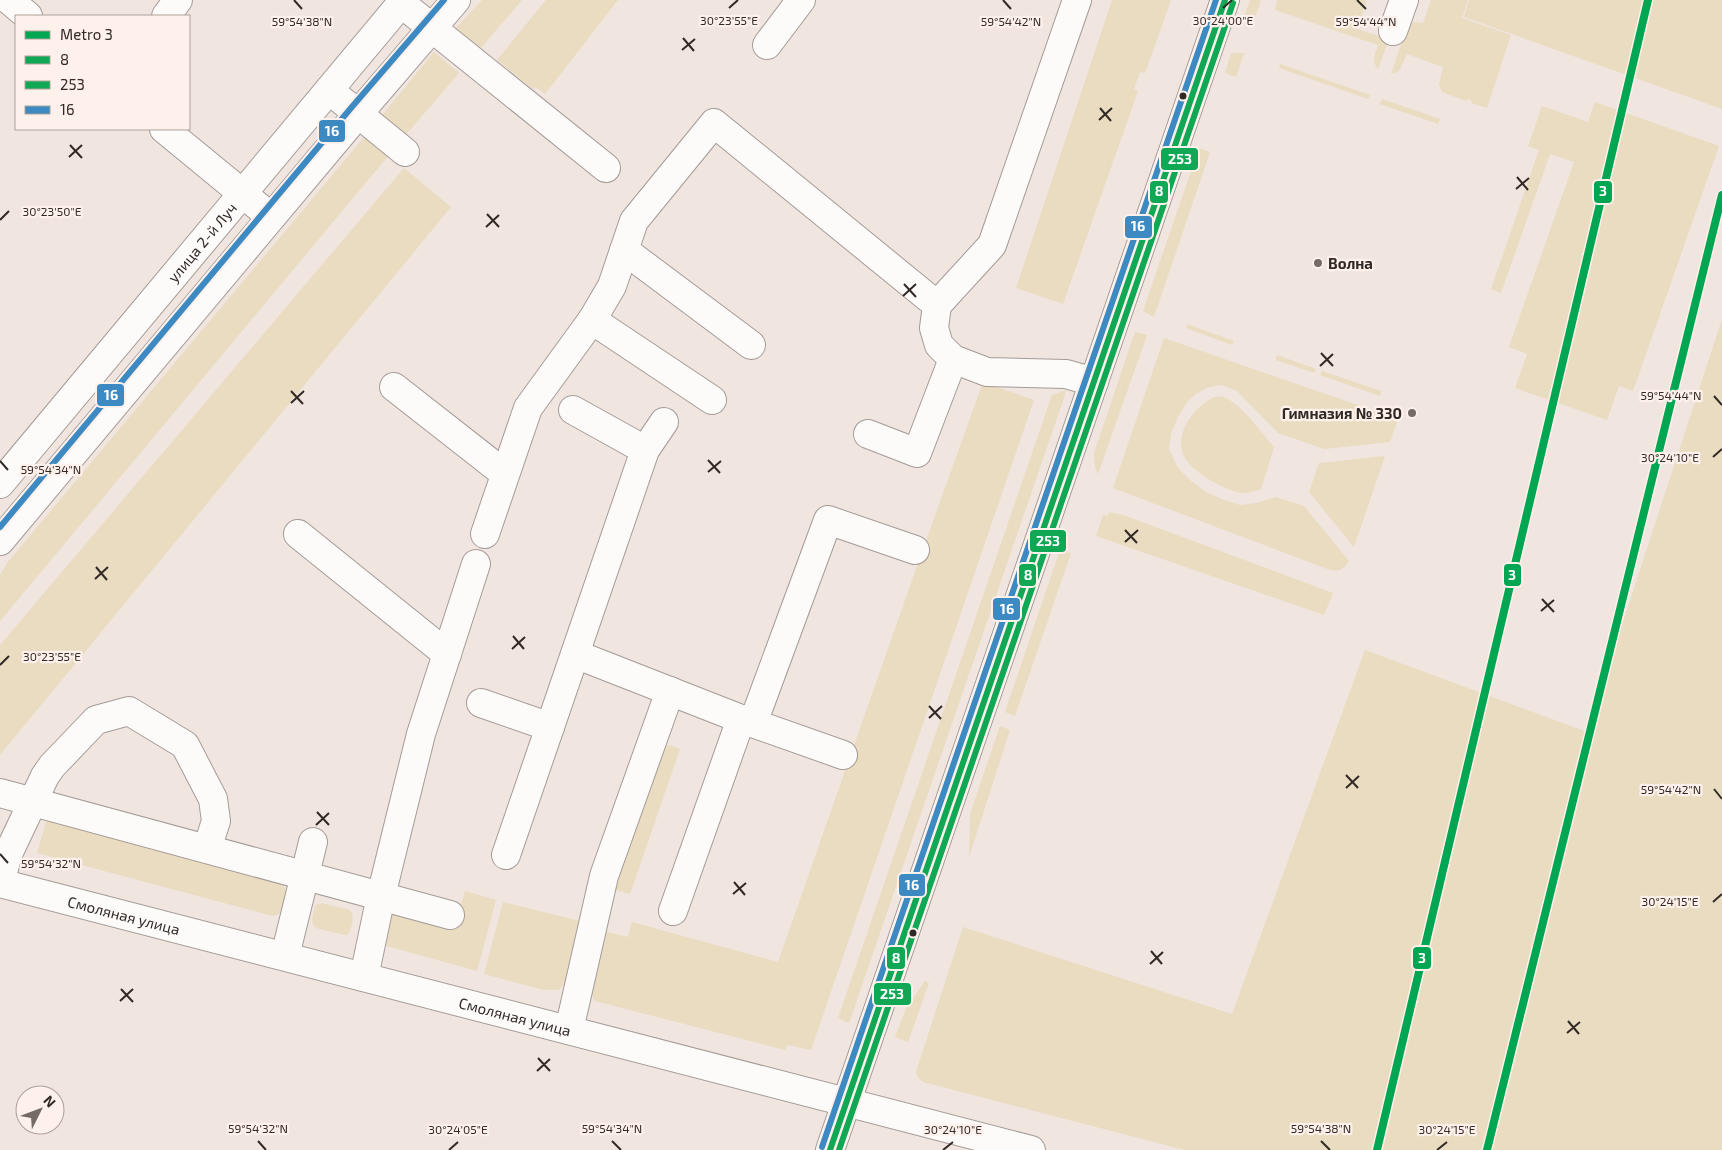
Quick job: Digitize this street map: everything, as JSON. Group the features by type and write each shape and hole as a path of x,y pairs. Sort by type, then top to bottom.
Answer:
{"street":[{"path":"9,0 27,15"},
{"path":"167,15 178,0"},
{"path":"0,541 431,27 456,0"},
{"path":"767,45 802,0"},
{"path":"1077,0 992,244 937,305 934,328 939,345 953,359 987,372 1066,374 1094,382"},
{"path":"830,1150 1225,0"},
{"path":"1393,31 1404,0"},
{"path":"402,2 606,168"},
{"name":"улица 2-й Луч","path":"5,469 243,194 402,2"},
{"path":"329,90 405,152"},
{"path":"485,534 528,408 592,320 612,286 634,221 714,123 937,305"},
{"path":"165,130 271,217"},
{"path":"624,250 751,345"},
{"path":"592,320 712,400"},
{"path":"868,434 916,453 953,359"},
{"path":"394,387 505,474"},
{"path":"573,410 645,450"},
{"path":"506,855 645,450 664,422"},
{"path":"673,911 828,520 915,550"},
{"path":"298,534 447,654"},
{"path":"364,977 381,896 421,734 476,564"},
{"path":"575,654 747,721 843,755"},
{"path":"569,1030 604,876 670,691"},
{"path":"481,704 550,726"},
{"path":"0,882 8,854 45,776 52,766 96,720 129,711 185,746 213,800 216,821 207,849"},
{"path":"0,793 450,915"},
{"path":"285,956 314,842"},
{"name":"Смоляная улица","path":"0,882 1031,1150"}],"shaded area":[{"path":"482,0 522,0 479,50 455,29"},
{"path":"546,0 618,0 545,94 536,87 533,89 497,60"},
{"path":"1112,0 1171,0 1145,73 1140,72 1134,89 1138,91 1063,304 1016,288"},
{"path":"1250,0 1261,0 1252,26 1243,19"},
{"path":"1277,0 1367,0 1357,29 1389,39 1378,69 1374,60 1378,45 1275,10"},
{"path":"1431,0 1468,0 1462,18 1511,35 1487,108 1471,103 1472,101 1468,99 1466,101 1442,92 1439,85 1443,67 1407,54 1399,71 1391,74 1407,27 1413,22 1423,23"},
{"path":"1469,0 1722,0 1722,109 1464,17"},
{"path":"434,52 459,73 403,138 379,119"},
{"path":"1231,53 1244,53 1236,77 1225,73"},
{"path":"1280,64 1370,95 1368,99 1279,68"},
{"path":"1382,99 1440,119 1438,124 1380,104"},
{"path":"1595,102 1719,146 1633,391 1619,386 1607,420 1515,388 1527,354 1509,347 1574,162 1550,154 1501,293 1491,289 1539,150 1528,146 1542,106 1588,122"},
{"path":"365,136 389,155 0,621 0,575 7,563"},
{"path":"1199,148 1210,152 1154,317 1143,311"},
{"path":"404,168 451,207 0,755 0,645"},
{"path":"1722,319 1722,1150 1185,1150 923,1082 918,1078 916,1072 963,927 1232,1014 1365,650 1587,732"},
{"path":"1187,324 1234,341 1232,345 1186,328"},
{"path":"1135,332 1147,335 1098,474 1095,467 1094,453"},
{"path":"1164,338 1398,419 1390,442 1324,449 1278,433 1237,391 1222,385 1209,387 1197,393 1187,402 1171,433 1169,449 1178,468 1191,481 1206,492 1240,505 1257,503 1275,497 1304,506 1349,561 1343,568 1336,571 1330,570 1113,488"},
{"path":"1277,355 1316,369 1314,373 1276,360"},
{"path":"1322,371 1381,391 1380,396 1320,375"},
{"path":"983,382 1034,400 811,1050 787,1045 785,1050 595,1001 592,995 592,988 603,931 628,937 632,922 778,962"},
{"path":"1066,390 849,1023 838,1018 1052,395"},
{"path":"1214,397 1229,399 1236,404 1274,447 1261,489 1242,493 1235,492 1203,476 1186,460 1181,442 1186,424 1199,408"},
{"path":"1385,456 1354,547 1309,492 1319,463"},
{"path":"1109,512 1123,515 1333,593 1324,615 1096,536 1103,515 1108,516"},
{"path":"1060,550 1071,553 1015,716 1005,712"},
{"path":"1000,726 1010,730 969,857 970,814"},
{"path":"670,745 680,749 630,894 612,889 660,752"},
{"path":"47,819 281,882 286,894 284,902 279,914 273,916 37,853"},
{"path":"465,891 496,900 477,971 383,945 392,912 454,928"},
{"path":"503,902 580,921 569,974 566,982 559,990 544,990 484,974"},
{"path":"321,903 352,912 351,928 348,934 344,935 314,926 312,921 315,906"},
{"path":"925,981 929,983 908,1042 895,1037 906,1009"}],"metro line":[{"name":"3","path":"1377,1150 1648,0"},
{"name":"3","path":"1487,1150 1722,195"}],"transit line":[{"name":"16","path":"0,527 351,108 444,0"},
{"name":"16","path":"822,1147 1216,0"},
{"name":"8","path":"830,1150 1225,0"},
{"name":"253","path":"839,1150 1233,3"}],"place":[{"name":"Волна","path":"1318,263"},
{"name":"Гимназия № 330","path":"1412,413"}]}
